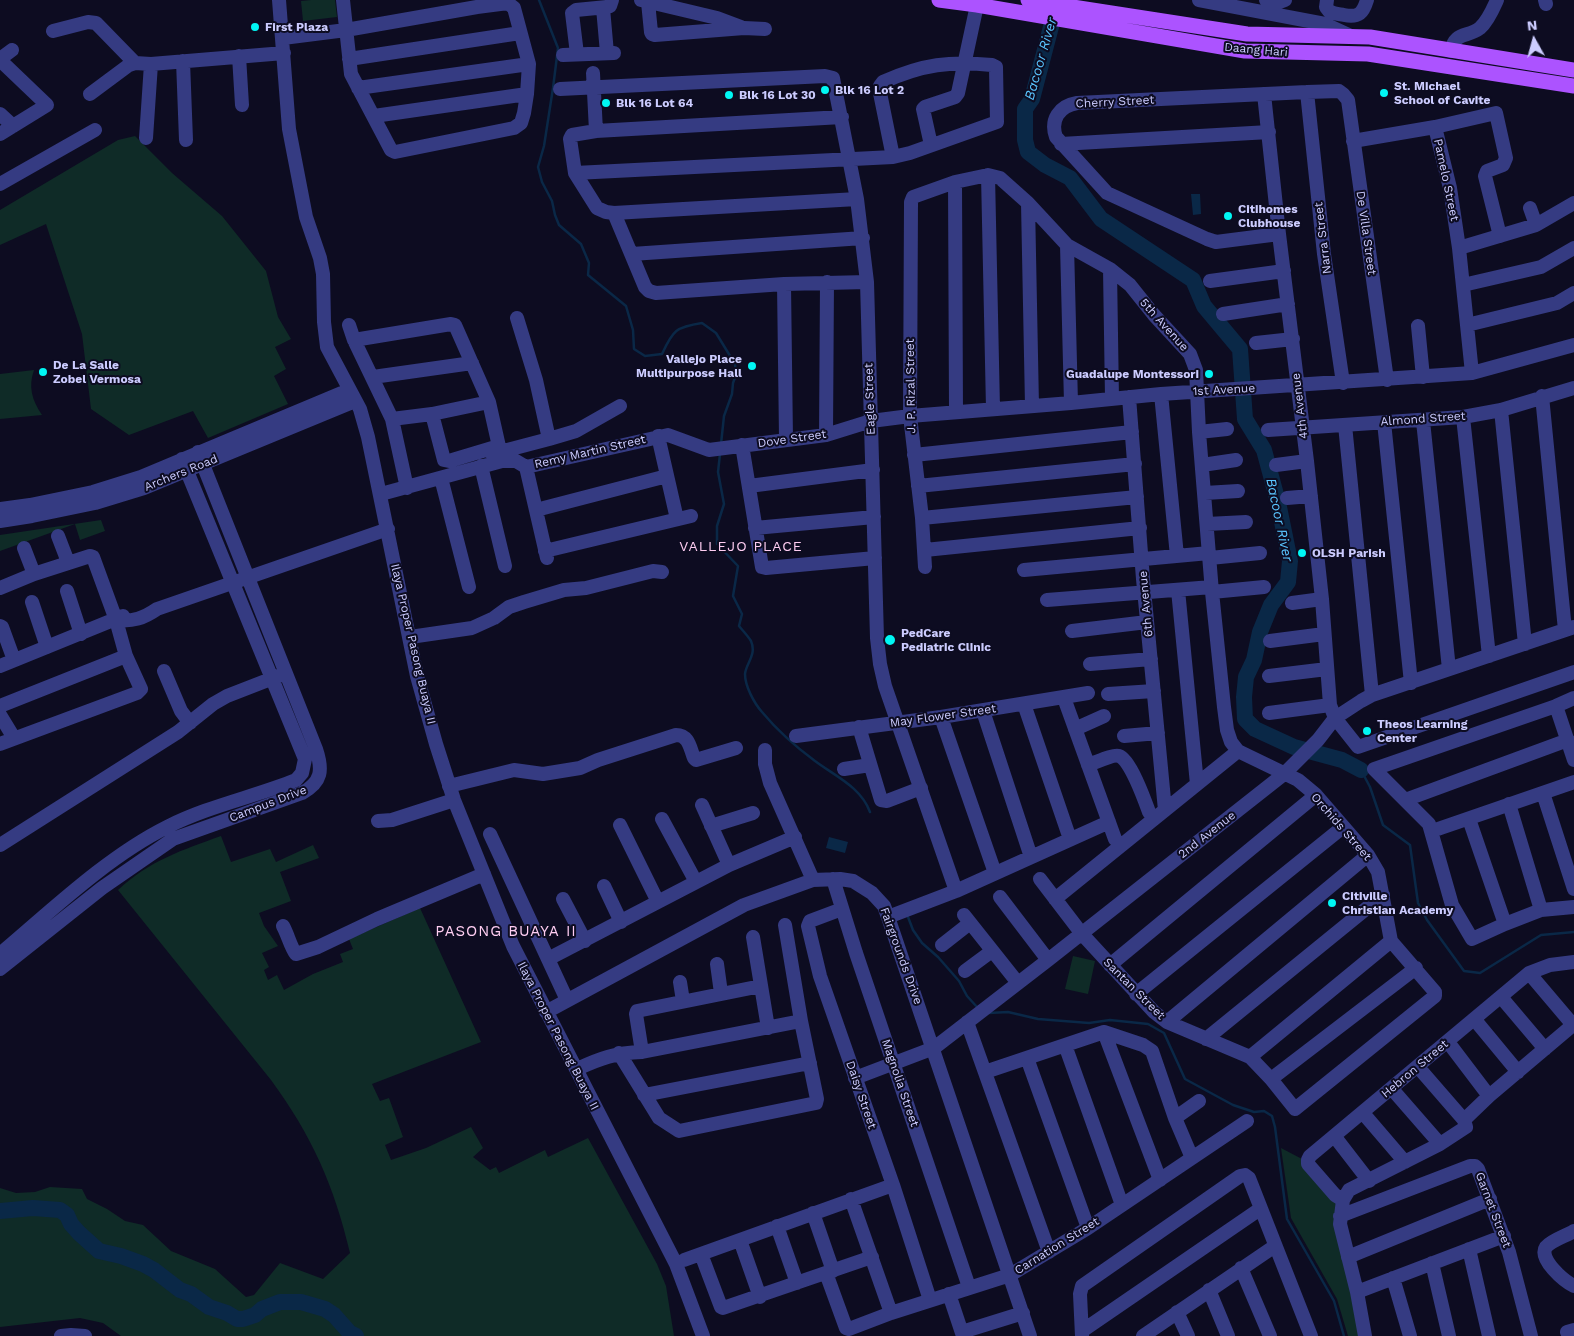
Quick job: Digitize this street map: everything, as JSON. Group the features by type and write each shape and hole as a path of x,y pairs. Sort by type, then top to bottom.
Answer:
{"main road":[{"name":"Daang Hari","path":"939,0 1032,5 1245,51 1368,54 1479,71 1569,77"},
{"name":"Daang Hari","path":"1071,14 1247,34 1370,37 1483,56 1569,77"},
{"path":"1351,36 1352,54"},
{"path":"1479,71 1483,56"}],"street":[{"name":"Ilaya Proper Pasong Buaya II","path":"279,0 289,129 306,217 320,258 323,274 326,347 360,409 368,437 417,676 449,786 512,946 676,1264 703,1336"},
{"path":"283,38 346,30 477,4 508,3 514,8 529,64 527,94 521,123 514,128 395,152 390,148 351,74 346,30 344,0"},
{"path":"1199,0 1324,24 1351,36"},
{"path":"1266,0 1278,3 1285,0"},
{"path":"1327,0 1326,7 1329,11 1351,17 1362,13 1367,0"},
{"path":"1451,51 1452,43 1457,38 1480,28 1497,0"},
{"path":"644,1 652,34 715,25"},
{"path":"644,1 715,25 765,30"},
{"path":"931,145 922,109 957,95 978,2"},
{"path":"607,4 610,53 570,54 572,13 576,10 607,4"},
{"path":"53,31 88,22 96,23 135,63"},
{"path":"349,59 520,33"},
{"path":"0,134 47,106 0,60 12,50"},
{"path":"90,94 135,63 151,64 284,53"},
{"path":"239,56 242,105"},
{"path":"183,61 186,140"},
{"path":"575,173 893,157 997,122 996,67 964,62 931,65 888,80 880,86 893,157"},
{"path":"146,138 151,64"},
{"path":"358,88 529,64"},
{"path":"593,73 596,131"},
{"name":"Eagle Street","path":"595,88 832,76 834,80 857,199 867,282 877,638 880,664 888,693 956,891"},
{"path":"560,89 595,88"},
{"name":"Cherry Street","path":"1279,234 1216,242 1107,193 1061,144 1053,129 1054,122 1060,111 1070,104 1339,91"},
{"name":"De Villa Street","path":"1339,91 1348,100 1387,380"},
{"name":"Narra Street","path":"1307,92 1324,254 1343,383"},
{"path":"374,116 527,94"},
{"name":"4th Avenue","path":"1264,94 1311,496 1322,599 1330,705 1335,718 1358,747 1574,672"},
{"name":"Pamelo Street","path":"1472,373 1459,248 1450,188 1435,127 1496,113 1506,158 1503,165 1487,171 1485,176 1500,236"},
{"path":"0,114 13,126"},
{"path":"842,117 596,131 570,135 575,173 597,208 614,213 857,199"},
{"path":"1353,141 1435,127"},
{"path":"0,184 95,130"},
{"path":"1061,144 1269,132"},
{"path":"956,411 955,182 988,175 993,409"},
{"name":"5th Avenue","path":"988,175 1000,178 1028,203 1067,245 1110,269 1130,285 1154,315 1190,354 1196,370 1196,391 1212,589 1227,730 1231,742 1238,751"},
{"name":"J. P. Rizal Street","path":"925,566 922,518 910,416 910,205 913,198 955,182"},
{"path":"1028,203 1032,406"},
{"path":"1459,248 1536,225 1574,203"},
{"path":"1530,208 1536,225"},
{"path":"614,213 645,287 649,291 656,293 784,284 867,282"},
{"path":"632,254 863,238"},
{"path":"1067,245 1071,403"},
{"path":"1463,285 1541,266 1574,248"},
{"path":"1110,269 1112,399"},
{"path":"1210,281 1284,272"},
{"path":"826,435 827,282"},
{"path":"784,284 786,439"},
{"path":"1467,325 1557,303 1574,293"},
{"path":"1222,314 1288,304"},
{"path":"517,318 536,380 549,439"},
{"path":"354,340 451,324 456,327 489,402 500,448"},
{"path":"349,325 354,340 392,419 406,484 500,448"},
{"path":"1418,326 1423,377"},
{"path":"1256,343 1292,339"},
{"name":"1st Avenue","path":"871,421 956,411 1071,403 1196,391 1298,386 1472,373 1574,345"},
{"path":"373,377 472,363"},
{"name":"Almond Street","path":"1268,430 1463,417 1501,410 1542,396 1574,388"},
{"path":"1161,394 1177,556"},
{"name":"Archers Road","path":"0,509 93,492 184,465 352,396"},
{"path":"1542,396 1570,628"},
{"name":"6th Avenue","path":"1129,397 1144,593 1165,810"},
{"path":"392,419 432,414 489,402"},
{"path":"432,414 442,458 449,461 500,448 549,439 585,426 620,406"},
{"path":"1501,410 1525,644"},
{"path":"1463,417 1489,656"},
{"path":"1423,420 1449,669"},
{"name":"Dove Street","path":"711,450 826,435 871,421"},
{"path":"1384,422 1411,682"},
{"path":"1345,425 1372,695"},
{"path":"1199,432 1227,429"},
{"path":"914,455 1132,432"},
{"name":"Remy Martin Street","path":"381,494 406,484 441,478 502,461 516,461 526,467 658,436 672,435 706,450 711,450"},
{"path":"658,436 677,519"},
{"path":"742,445 761,565 764,568 875,558"},
{"name":"Campus Drive","path":"1,963 102,888 173,839 302,793 313,785 320,774 321,763 201,458"},
{"path":"1202,465 1236,460"},
{"path":"1276,465 1307,460"},
{"path":"918,486 1135,464"},
{"name":"Archers Road","path":"0,521 95,503 144,488 184,465"},
{"name":"Campus Drive","path":"1,963 93,877 129,850 154,834 187,818 287,784 300,777 304,768 305,759 273,678 184,465"},
{"path":"481,466 505,566"},
{"path":"526,467 546,555 691,516"},
{"path":"749,486 873,470"},
{"path":"536,510 667,476"},
{"path":"441,478 469,587"},
{"path":"1205,493 1238,491"},
{"path":"1287,498 1311,496"},
{"path":"922,518 1137,497"},
{"path":"755,528 874,517"},
{"path":"1207,524 1246,522"},
{"path":"924,550 1140,528"},
{"path":"0,666 116,620 128,613 142,609 157,609 388,529"},
{"path":"58,536 68,562"},
{"path":"24,548 34,574"},
{"path":"1024,570 1177,556 1260,553"},
{"path":"0,588 68,562 90,556 94,558 116,620 126,656 141,689 137,693 0,744"},
{"path":"410,637 472,628 494,618 509,606 564,590 586,588 653,571 662,572"},
{"path":"1047,600 1178,590 1264,587"},
{"path":"1178,590 1197,784"},
{"path":"67,591 81,634"},
{"path":"1292,603 1322,599"},
{"path":"32,602 47,647"},
{"path":"1072,631 1147,622"},
{"path":"0,626 14,660"},
{"name":"2nd Avenue","path":"855,1078 934,1048 1082,934 1287,771 1318,740 1335,718 1361,701 1372,695 1570,628"},
{"path":"1270,641 1324,634"},
{"path":"0,706 126,656"},
{"path":"1090,664 1151,659"},
{"path":"1269,676 1327,669"},
{"path":"164,671 180,711 190,723"},
{"path":"0,845 178,732 226,696 286,673"},
{"path":"1108,694 1154,691"},
{"name":"May Flower Street","path":"796,736 941,718 1088,693"},
{"path":"1064,698 1115,839"},
{"path":"1574,698 1556,706 1374,769 1429,824 1452,905 1472,940 1505,924 1541,910 1574,907"},
{"path":"1024,704 1070,839"},
{"path":"1269,713 1330,705"},
{"path":"1556,706 1574,757"},
{"path":"983,711 1031,857"},
{"path":"0,715 14,738"},
{"path":"1075,729 1104,716"},
{"path":"941,718 995,873"},
{"path":"859,727 881,800 887,801 921,788"},
{"path":"1124,736 1158,733"},
{"path":"449,786 514,770 543,774 580,768 598,760 676,735 682,735 687,738 696,760 736,748"},
{"path":"1405,800 1568,740"},
{"path":"765,750 765,764 770,783 813,880"},
{"path":"1055,899 1238,751"},
{"name":"Orchids Street","path":"1238,751 1287,771 1316,795 1368,855 1378,872 1391,941"},
{"path":"1088,765 1116,756 1122,758 1137,780 1149,812"},
{"path":"844,770 870,765"},
{"path":"1432,831 1574,782"},
{"path":"1542,793 1574,889"},
{"path":"1110,965 1316,795"},
{"path":"378,821 392,820 454,800"},
{"path":"1509,804 1541,910"},
{"path":"702,805 729,865"},
{"path":"711,826 753,813"},
{"path":"662,819 696,882"},
{"path":"1469,819 1505,924"},
{"path":"888,917 956,891 1109,822"},
{"path":"620,825 658,902"},
{"path":"1136,994 1343,827"},
{"path":"490,834 567,1000"},
{"path":"548,959 729,865 795,837"},
{"path":"1167,1022 1368,855"},
{"path":"283,926 296,954 318,947 377,919 484,874"},
{"name":"Magnolia Street","path":"832,879 968,1287"},
{"name":"Santan Street","path":"1040,879 1082,934 1154,1012 1167,1022 1250,1057 1272,1079 1295,1108 1436,996 1435,992 1416,968"},
{"name":"Fairgrounds Drive","path":"546,1012 744,905 813,880 853,881 867,889 884,906 934,1048 1030,1336"},
{"path":"604,886 621,922"},
{"path":"1206,1039 1383,895"},
{"path":"1000,897 1048,960"},
{"path":"563,899 585,941"},
{"name":"Daisy Street","path":"842,909 810,921 808,926 820,976 930,1300"},
{"path":"942,945 967,919 1018,983"},
{"path":"619,1053 659,1118 677,1130 683,1131 814,1104 817,1099 801,1021 785,925"},
{"path":"753,937 768,1028"},
{"path":"1250,1057 1391,941 1416,968 1272,1079"},
{"path":"965,971 992,951"},
{"path":"717,964 721,993"},
{"name":"Hebron Street","path":"1343,1200 1335,1195 1308,1162 1310,1156 1530,973 1550,965 1572,964"},
{"path":"1464,1120 1489,1096 1574,1024 1530,973"},
{"path":"680,982 683,1001"},
{"path":"642,1052 636,1012 761,986"},
{"path":"1501,997 1546,1049"},
{"path":"1474,1020 1518,1072"},
{"path":"577,1069 596,1060 619,1053 642,1052 801,1021"},
{"path":"967,1022 1049,1252"},
{"path":"985,1072 1104,1032 1143,1046 1152,1051 1175,1118 1192,1158"},
{"path":"1104,1032 1160,1180"},
{"path":"1448,1042 1489,1096"},
{"path":"1065,1045 1122,1205"},
{"path":"1027,1058 1088,1228"},
{"path":"644,1095 810,1063"},
{"path":"1365,1336 1357,1292 1340,1224 1343,1200 1349,1190 1440,1144 1466,1127 1464,1120 1418,1067"},
{"path":"1392,1089 1440,1144"},
{"path":"1175,1118 1199,1101"},
{"path":"1364,1113 1405,1162"},
{"name":"Carnation Street","path":"830,1272 846,1328 852,1329 891,1312 1010,1275 1088,1228 1247,1121"},
{"path":"1335,1136 1369,1180"},
{"name":"Garnet Street","path":"1340,1216 1473,1166 1478,1169 1504,1236 1531,1336"},
{"path":"1082,1334 1080,1294 1082,1286 1240,1176 1245,1175 1249,1178 1311,1336"},
{"path":"684,1260 892,1185"},
{"path":"851,1199 891,1312"},
{"path":"1348,1257 1490,1199"},
{"path":"1082,1334 1260,1209"},
{"path":"813,1213 830,1272"},
{"path":"777,1226 797,1283"},
{"path":"1574,1231 1548,1245 1544,1250 1544,1256 1558,1275 1574,1286"},
{"path":"1357,1292 1504,1236"},
{"path":"740,1240 760,1296"},
{"path":"1145,1335 1275,1246"},
{"path":"1469,1249 1489,1336"},
{"path":"702,1254 721,1307 723,1308 872,1257"},
{"path":"1432,1263 1449,1336"},
{"path":"1241,1268 1270,1336"},
{"path":"1393,1278 1410,1336"},
{"path":"1209,1290 1228,1336"},
{"path":"949,1294 962,1334 1023,1313"},
{"path":"1177,1312 1188,1336"},
{"path":"61,1336 85,1336"}],"green space":[{"path":"335,0 337,17 303,21 301,1"},
{"path":"135,136 172,173 222,216 266,271 278,317 291,339 275,347 286,369 274,376 288,404 208,438 193,411 129,435 91,409 82,334 46,224 0,245 0,210 118,140"},
{"path":"34,370 31,388 42,415 0,419 0,374"},
{"path":"101,520 105,531 80,540 75,524 0,551 0,535"},
{"path":"221,836 231,862 270,849 276,862 313,845 319,858 280,872 291,901 259,913 264,926 278,946 262,953 269,967 264,970 268,980 277,975 284,990 313,974 343,962 340,954 353,949 349,939 420,908 481,1042 372,1084 380,1101 389,1098 403,1137 385,1145 391,1160 426,1148 471,1127 483,1148 473,1157 490,1170 496,1167 499,1173 545,1150 548,1157 588,1138 657,1264 666,1286 674,1336 121,1336 103,1323 80,1318 0,1327 0,1188 16,1193 35,1192 50,1187 82,1189 87,1199 125,1221 143,1225 171,1251 215,1269 246,1297 254,1295 280,1263 323,1279 350,1253 329,1183 310,1141 286,1101 118,890 142,871 166,857"},
{"path":"1073,956 1095,961 1088,994 1065,989"},
{"path":"1281,1148 1302,1159 1340,1203 1359,1336 1348,1336 1337,1299 1291,1218"}],"water":[{"path":"1191,194 1200,194 1201,214 1193,215"},
{"path":"829,837 848,842 845,853 826,848"}],"waterway":[{"path":"539,0 558,48 544,146 538,167 542,182 552,201 559,225 581,244 589,263 588,275 626,306 633,330 634,349 645,356 662,354 676,331 693,324 702,323 716,333 735,364 736,375 724,416 721,444"},
{"name":"Bacoor River","path":"1057,4 1032,99 1025,109 1025,140 1028,152 1045,165 1070,178 1101,219 1193,280 1204,306 1240,349 1245,419 1264,450 1278,502 1290,561 1288,582 1271,605 1260,632 1254,660 1246,677 1244,697 1245,719 1255,729 1294,747 1342,760 1361,770"},
{"path":"720,454 718,472 724,504 717,526 717,544 738,566 733,596 742,614 739,626 750,639 753,646 752,655 745,674 748,689 759,708 774,725 808,756 854,789 866,803 870,812"},
{"name":"Bacoor River","path":"1361,770 1370,787 1383,825 1410,845 1418,903 1427,920 1464,971 1480,973 1541,935 1574,932"},
{"path":"908,917 913,930 922,943 938,957 959,981 967,996 977,1007"},
{"path":"989,1013 1008,1012 1038,1019 1089,1023 1110,1020 1148,1024 1164,1033 1185,1079 1233,1105 1254,1112 1264,1111 1272,1116 1287,1219 1334,1301 1344,1336"},
{"path":"0,1211 33,1208 60,1210 67,1215 71,1224 79,1233 99,1251 143,1264 180,1290 191,1294 209,1307 227,1313 237,1319 255,1315 262,1309 280,1302 301,1302 325,1309 334,1315 350,1333 356,1336"}],"place":[{"name":"First Plaza","path":"255,27"},
{"name":"Blk 16 Lot 2","path":"825,90"},
{"name":"St. Michael School of Cavite","path":"1384,93"},
{"name":"Blk 16 Lot 30","path":"729,95"},
{"name":"Blk 16 Lot 64","path":"606,103"},
{"name":"Citihomes Clubhouse","path":"1228,216"},
{"name":"Vallejo Place Multipurpose Hall","path":"752,366"},
{"name":"De La Salle Zobel Vermosa","path":"43,372"},
{"name":"Guadalupe Montessori","path":"1209,374"},
{"name":"OLSH Parish","path":"1302,553"},
{"name":"PedCare Pediatric Clinic","path":"890,640"},
{"name":"Theos Learning Center","path":"1367,731"},
{"name":"Citiville Christian Academy","path":"1332,903"}],"district":[{"name":"VALLEJO PLACE","path":"741,547"},
{"name":"PASONG BUAYA II","path":"506,932"}]}
